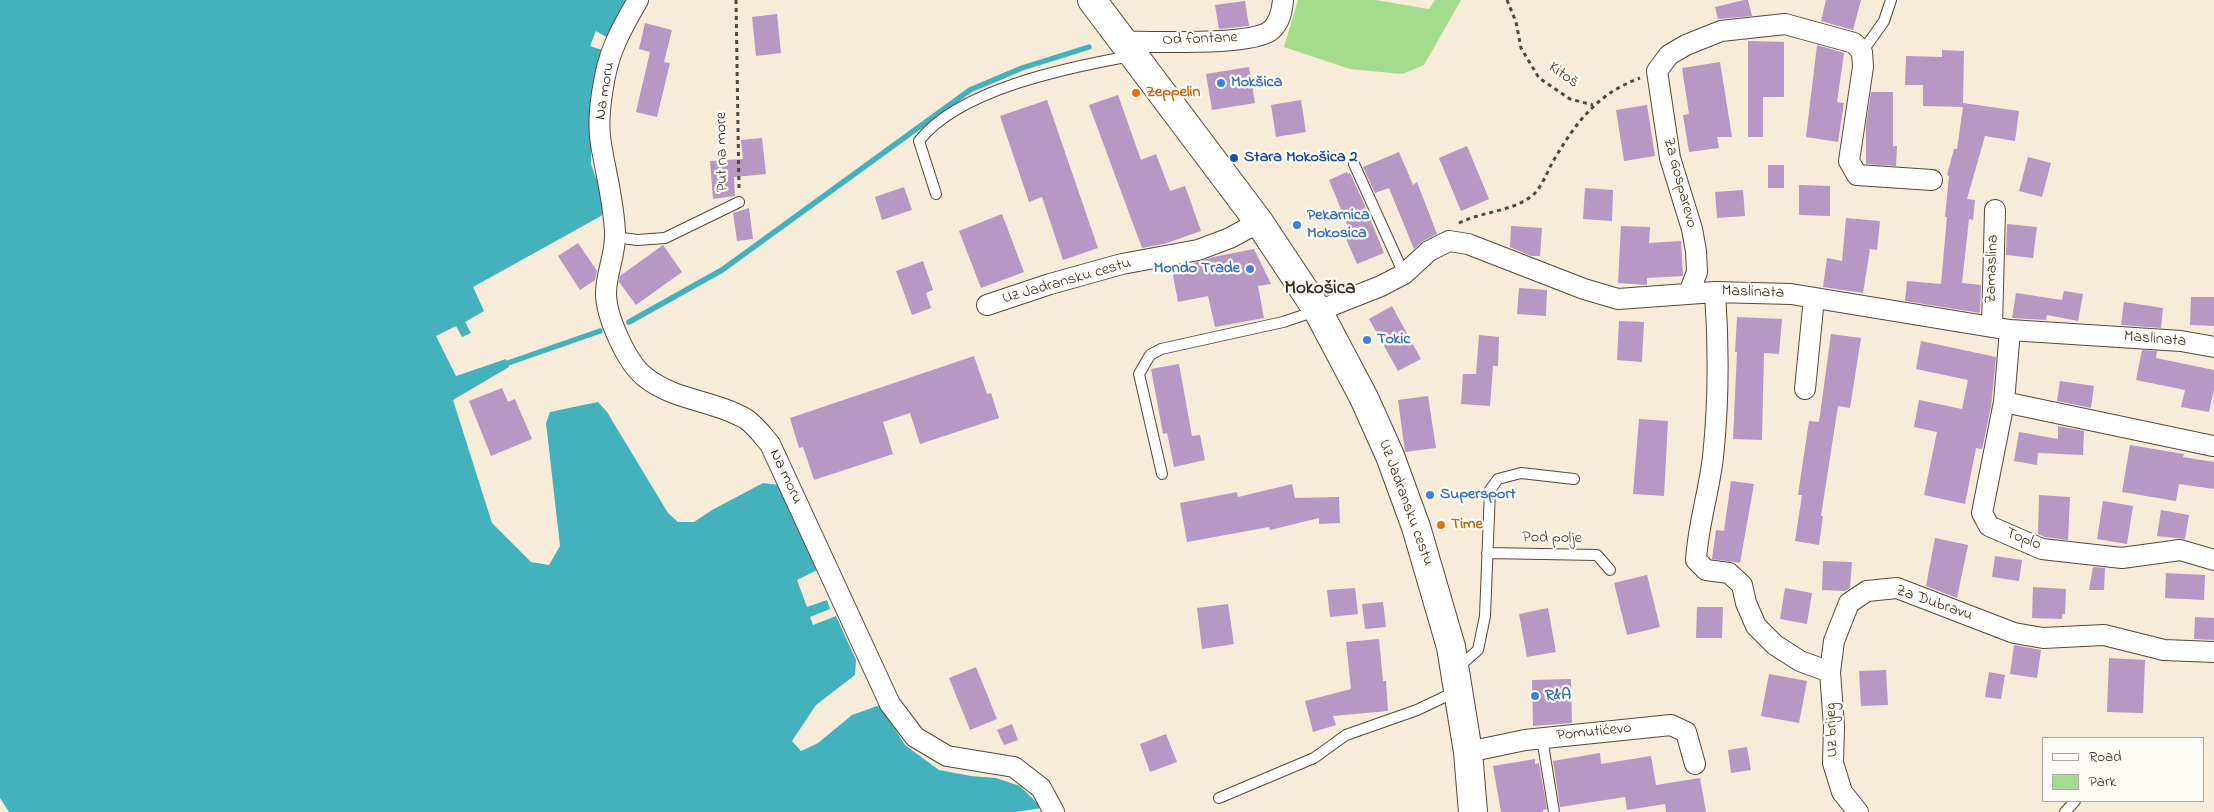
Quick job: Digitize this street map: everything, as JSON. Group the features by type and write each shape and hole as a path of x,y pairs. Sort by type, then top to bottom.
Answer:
{"main road":[{"name":"Uz Jadransku cestu","path":"1092,0 1130,48 1259,222 1318,311 1364,398 1390,456 1416,527 1451,647 1468,752 1473,812"}],"street":[{"name":"Na moru","path":"638,0 614,45 604,85 599,118 600,142 614,216 616,237 606,292 608,308 620,341 645,377 675,394 724,408 748,420 770,444 890,704 915,737 947,756 1014,767 1041,788 1054,812"},
{"name":"Od fontane","path":"1130,48 1239,40 1258,36 1270,30 1281,15 1283,0"},
{"path":"1657,71 1668,55 1686,45 1721,32 1785,24 1854,43 1862,52 1863,67 1849,161 1857,174 1932,180"},
{"name":"Za Gosparevo","path":"1657,71 1670,158 1692,229 1696,251 1697,272 1689,293"},
{"name":"Zamaslina","path":"1995,210 2001,329"},
{"name":"Uz Jadransku cestu","path":"987,304 1122,264 1198,250 1230,238 1259,222"},
{"path":"1318,311 1382,286 1404,274 1430,251 1448,241"},
{"name":"Maslinata","path":"1448,241 1468,244 1584,289 1618,299 1714,292 1791,294 2001,329 2181,341 2214,347"},
{"path":"1714,292 1719,345 1717,403 1713,459 1697,542 1696,560 1706,570 1729,573 1742,585 1746,603 1756,626 1775,645 1800,661 1830,672"},
{"path":"1805,389 1814,298"},
{"name":"Toplo","path":"2001,329 2004,402 1982,513 1989,526 2042,549 2122,558 2180,550 2214,560"},
{"path":"2004,402 2213,446"},
{"name":"Za Dubravu","path":"1830,672 1834,641 1849,604 1867,591 1897,588 2014,633 2044,638 2104,634 2164,650 2214,652"},
{"name":"Uz brijeg","path":"1830,672 1834,726 1833,763 1842,792 1858,812"},
{"name":"Pomutićevo","path":"1468,752 1542,738 1671,725 1686,732 1695,764"}],"lane":[{"path":"1862,52 1884,21 1891,0"},
{"path":"936,194 919,141 927,131 984,96 1061,69 1130,48"},
{"path":"1354,164 1404,274"},
{"name":"Put na more","path":"616,237 637,240 664,238 738,202"},
{"path":"1162,474 1139,374 1150,355 1161,349 1283,322 1318,311"},
{"path":"1219,798 1314,758 1346,735 1417,710 1456,681 1478,650 1485,616 1490,490 1498,479 1521,473 1574,479"},
{"name":"Pod polje","path":"1487,554 1597,555 1610,570"},
{"path":"1542,738 1554,812"},
{"path":"2065,812 2074,802"}],"path":[{"name":"Put na more","path":"736,0 738,202"},
{"name":"Kitoš","path":"1507,0 1516,22 1521,48 1539,78 1570,99 1594,105"},
{"path":"1448,241 1456,225 1471,217 1519,205 1535,194 1571,130 1594,105 1630,81 1657,71"}],"green space":[{"path":"1298,0 1375,0 1429,9 1435,0 1461,0 1424,65 1402,74 1350,69 1284,47"}],"water":[{"path":"0,0 630,0 608,38 596,31 590,46 602,50 591,111 591,164 606,206 601,216 473,287 484,311 465,322 471,333 462,337 456,326 436,336 456,376 506,359 509,367 453,400 492,523 531,562 549,565 560,546 546,423 550,412 598,402 607,412 668,513 678,522 694,522 712,510 763,483 779,485 817,570 797,580 807,607 827,600 830,609 810,617 813,625 836,616 856,660 855,675 816,705 792,741 801,751 818,743 852,715 880,705 905,745 939,770 996,778 1020,786 1042,808 1016,812 9,812 0,798"}],"building":[{"path":"1748,0 1752,16 1718,19 1715,7"},
{"path":"1826,0 1861,0 1853,30 1821,21"},
{"path":"1245,1 1249,26 1219,29 1215,5"},
{"path":"777,14 781,53 756,56 752,17"},
{"path":"645,23 672,30 664,62 670,63 657,117 636,112 650,52 639,49"},
{"path":"1748,41 1784,42 1784,97 1763,97 1763,137 1748,137"},
{"path":"1817,45 1844,53 1837,102 1844,103 1838,142 1806,137"},
{"path":"1942,50 1964,51 1963,103 2019,111 2015,141 1985,136 1967,199 1975,200 1973,220 1969,219 1962,283 1981,285 1980,313 1905,301 1907,281 1941,284 1947,217 1945,217 1949,176 1947,175 1954,149 1957,149 1963,107 1923,106 1923,85 1905,85 1906,56 1942,57"},
{"path":"1720,62 1732,137 1717,137 1719,148 1689,152 1683,115 1689,114 1682,68"},
{"path":"1249,67 1255,103 1212,110 1206,74"},
{"path":"1871,92 1893,92 1893,146 1897,146 1896,166 1866,164 1866,125"},
{"path":"1118,95 1141,160 1156,154 1170,191 1185,186 1201,231 1164,244 1142,248 1089,105"},
{"path":"1047,100 1098,248 1063,260 1042,197 1029,202 1000,116"},
{"path":"1301,100 1306,132 1276,137 1271,105"},
{"path":"1647,105 1655,156 1624,161 1616,110"},
{"path":"762,138 766,174 734,177 735,196 713,199 710,161 743,159 741,140"},
{"path":"1467,146 1489,199 1461,211 1439,158"},
{"path":"1399,152 1413,185 1417,182 1437,234 1423,241 1414,249 1389,188 1375,193 1363,167"},
{"path":"2028,157 2051,163 2042,197 2019,191"},
{"path":"1768,165 1784,165 1784,188 1768,188"},
{"path":"1347,172 1348,174 1350,173 1362,199 1384,253 1357,264 1343,232 1349,229 1329,180"},
{"path":"1799,185 1830,186 1830,216 1799,215"},
{"path":"904,187 912,210 882,220 875,197"},
{"path":"1585,188 1613,190 1612,221 1583,219"},
{"path":"1743,190 1745,216 1717,218 1715,192"},
{"path":"749,208 753,239 737,241 733,213"},
{"path":"1002,214 1024,272 981,288 959,231"},
{"path":"1846,218 1880,221 1877,250 1870,249 1863,293 1823,287 1827,258 1842,261"},
{"path":"2007,224 2037,227 2033,258 2006,255"},
{"path":"1511,226 1542,228 1540,256 1531,256 1510,247"},
{"path":"1621,226 1650,227 1649,243 1681,241 1683,276 1647,278 1647,285 1618,283"},
{"path":"578,243 597,271 595,280 580,290 558,256"},
{"path":"663,245 682,272 636,305 619,282 620,276"},
{"path":"1254,249 1271,284 1258,286 1264,318 1215,327 1208,296 1178,302 1172,270 1193,266 1193,263 1213,257"},
{"path":"923,261 933,290 926,293 931,308 912,315 896,271"},
{"path":"1519,288 1547,290 1546,316 1517,314"},
{"path":"2064,291 2083,294 2078,321 2047,315 2046,320 2012,318 2016,293 2062,300"},
{"path":"2191,297 2214,297 2214,326 2190,325"},
{"path":"2124,302 2163,308 2161,328 2121,325"},
{"path":"1392,306 1421,359 1398,371 1369,319"},
{"path":"1737,317 1782,319 1779,354 1764,353 1762,440 1733,439"},
{"path":"1619,321 1644,322 1642,362 1617,360"},
{"path":"1831,334 1861,338 1850,408 1838,406 1821,516 1823,516 1819,545 1795,541 1802,495 1798,495 1809,421 1819,422"},
{"path":"1479,335 1499,337 1498,366 1493,366 1490,406 1461,404 1463,374 1476,374"},
{"path":"1921,341 1996,357 1991,407 1982,449 1976,448 1965,504 1924,495 1937,432 1914,427 1919,400 1962,409 1968,380 1916,369"},
{"path":"2142,350 2157,351 2156,358 2214,370 2214,389 2209,412 2181,407 2185,390 2136,380"},
{"path":"974,356 987,394 991,393 999,418 920,444 910,413 883,422 893,454 814,480 803,447 799,448 790,418"},
{"path":"1179,364 1192,436 1200,435 1205,460 1174,467 1167,433 1163,434 1151,369"},
{"path":"2060,381 2094,386 2091,408 2057,401"},
{"path":"502,388 508,402 515,399 532,439 491,456 469,401"},
{"path":"1428,396 1436,448 1405,452 1398,400"},
{"path":"1639,419 1668,421 1664,496 1633,494"},
{"path":"2058,426 2084,431 2083,455 2038,453 2037,465 2014,461 2019,432 2058,439"},
{"path":"2130,445 2184,454 2183,457 2214,462 2214,489 2179,484 2176,501 2122,492"},
{"path":"1731,481 1754,484 1740,563 1712,559 1716,530 1724,531"},
{"path":"1292,484 1295,498 1339,497 1340,523 1319,524 1319,518 1270,530 1269,527 1187,542 1180,503 1237,492 1238,497"},
{"path":"2039,495 2070,497 2068,540 2045,537 2038,534"},
{"path":"2103,501 2133,506 2127,544 2097,539"},
{"path":"2161,510 2189,515 2185,539 2157,536"},
{"path":"1935,538 1968,545 1957,598 1926,586"},
{"path":"1995,556 2022,560 2019,581 1992,577"},
{"path":"1823,561 1852,562 1850,588 1845,591 1822,590"},
{"path":"2093,567 2105,568 2104,590 2089,590"},
{"path":"2166,573 2205,575 2204,600 2165,598"},
{"path":"1647,575 1660,627 1627,635 1614,583"},
{"path":"2033,587 2066,589 2065,614 2062,614 2062,619 2032,618"},
{"path":"1355,588 1358,614 1330,617 1327,590"},
{"path":"1785,588 1812,593 1807,624 1780,619"},
{"path":"1383,602 1386,627 1365,629 1362,604"},
{"path":"1228,604 1234,644 1202,649 1197,608"},
{"path":"1697,607 1723,607 1722,638 1696,638"},
{"path":"1548,608 1556,652 1527,657 1519,614"},
{"path":"2195,617 2214,618 2214,640 2194,639"},
{"path":"1379,639 1383,681 1386,681 1388,711 1333,716 1336,725 1313,732 1305,701 1351,689 1346,642"},
{"path":"2014,645 2041,650 2037,678 2010,674"},
{"path":"2109,658 2145,660 2143,713 2107,712"},
{"path":"976,667 997,719 970,730 949,678"},
{"path":"1886,670 1888,705 1861,706 1859,671"},
{"path":"1989,672 2005,675 2001,699 1985,697"},
{"path":"1769,674 1807,681 1799,723 1761,716"},
{"path":"1571,679 1572,723 1533,726 1532,680"},
{"path":"1012,724 1018,740 1004,745 997,730"},
{"path":"1166,734 1177,762 1150,772 1140,744"},
{"path":"1747,747 1751,770 1731,773 1728,750"},
{"path":"1600,753 1601,764 1651,756 1656,785 1700,778 1706,812 1666,812 1665,804 1627,810 1625,797 1560,807 1553,761"},
{"path":"1535,759 1535,764 1539,763 1547,809 1543,810 1543,812 1501,812 1493,766"}],"waterway":[{"path":"629,322 722,270 970,90 1022,68 1089,47"},
{"path":"508,363 600,331"}],"place":[{"name":"Mokšica","path":"1221,83"},
{"name":"Zeppelin","path":"1136,93"},
{"name":"Stara Mokošica 2","path":"1234,158"},
{"name":"Pekarnica Mokosica","path":"1297,225"},
{"name":"Mondo Trade","path":"1250,269"},
{"name":"Tokic","path":"1367,340"},
{"name":"Supersport","path":"1430,495"},
{"name":"Time","path":"1441,525"},
{"name":"R&A","path":"1535,696"}],"district":[{"name":"Mokošica","path":"1320,290"}]}
